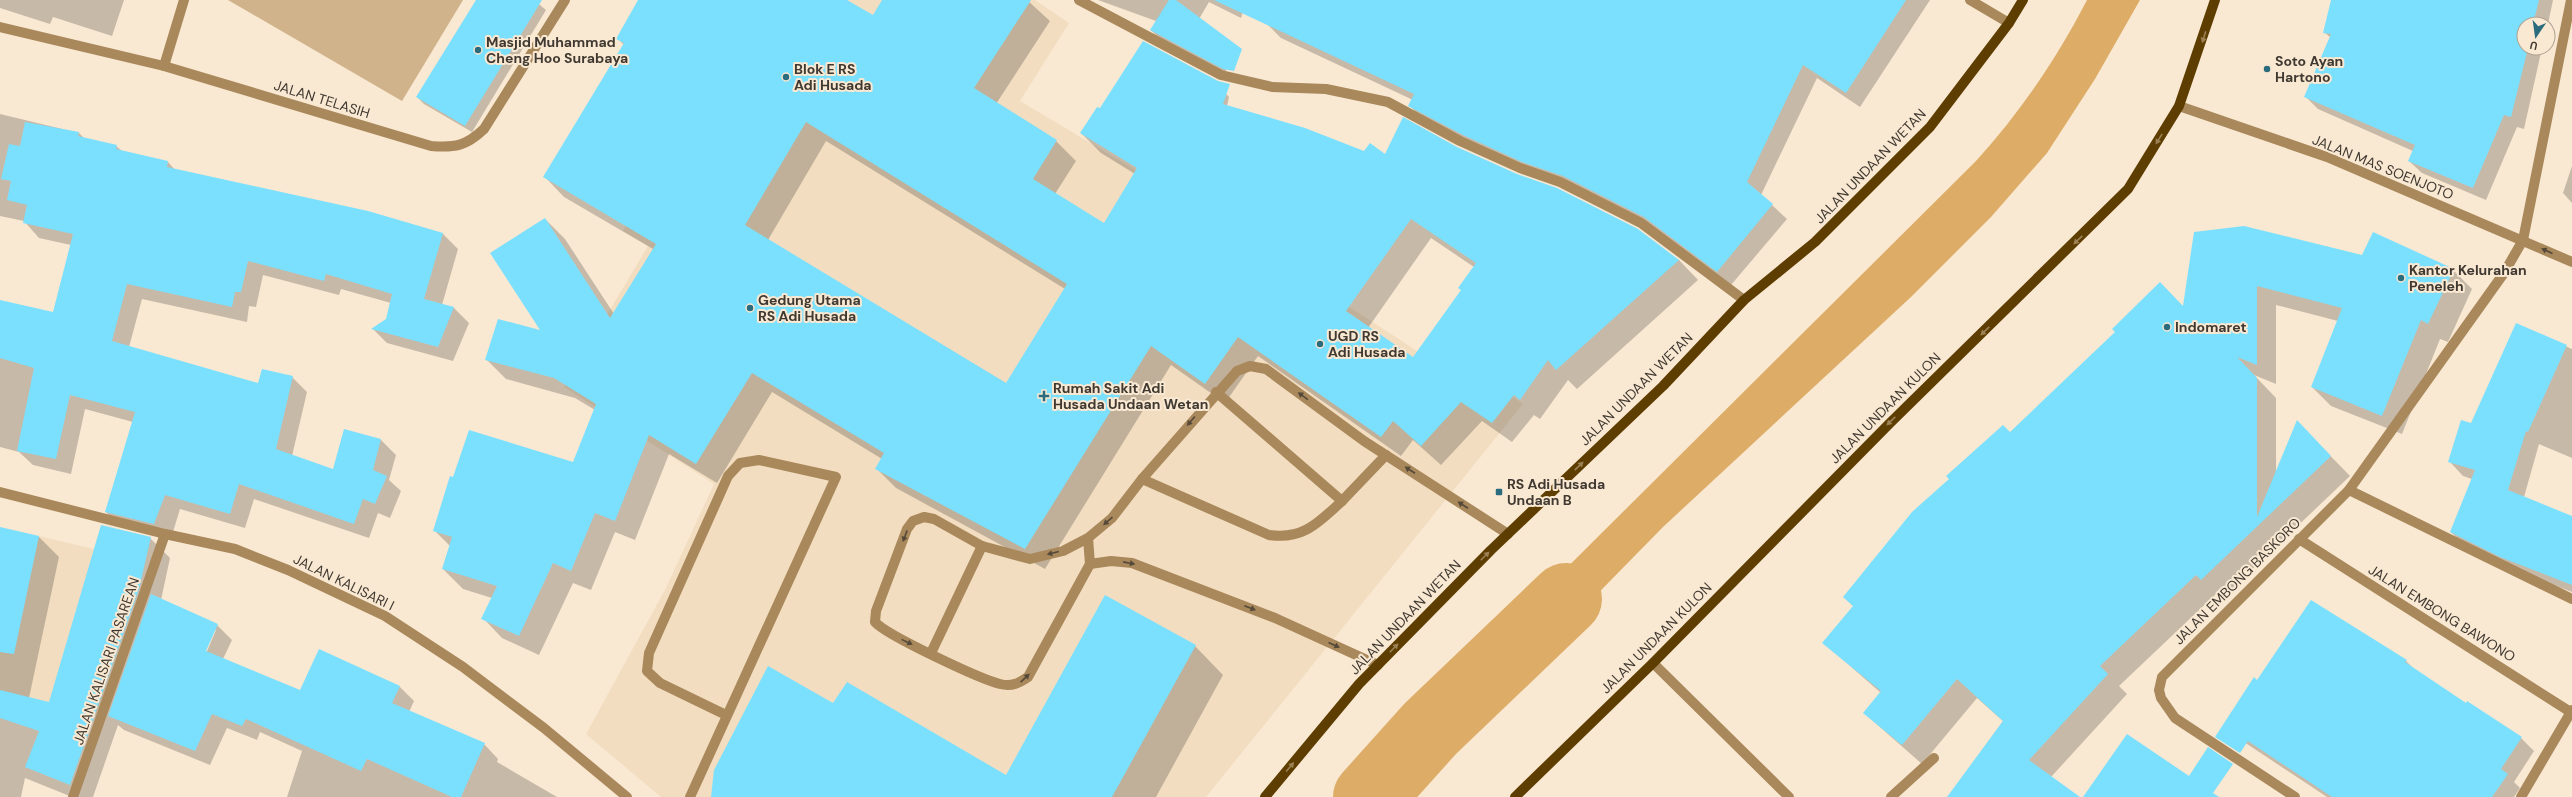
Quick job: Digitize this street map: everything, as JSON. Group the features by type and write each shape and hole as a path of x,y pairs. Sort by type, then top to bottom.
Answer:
{"main road":[{"name":"JALAN UNDAAN WETAN","path":"1265,797 1359,684 1508,534 1663,386 1744,300 1815,242 1924,133 2009,22 2023,0"},
{"name":"JALAN UNDAAN KULON","path":"1515,797 1653,663 1890,422 2128,189 2179,106 2215,0"}],"street":[{"path":"164,66 184,0"},
{"name":"JALAN TELASIH","path":"0,27 164,66 431,146 452,148 473,140 484,129 565,0"},
{"path":"1080,0 1221,75 1272,87 1326,90 1388,102 1460,141 1520,168 1560,182 1641,224 1744,300"},
{"path":"1970,0 2009,22"},
{"path":"2523,240 2571,0"},
{"name":"JALAN MAS SOENJOTO","path":"2179,106 2326,157 2572,262"},
{"name":"JALAN EMBONG BASKORO","path":"2295,797 2175,718 2161,698 2159,690 2162,677 2349,490 2493,289 2523,240"},
{"path":"1088,538 1090,564 1028,677 1017,685 1000,684 881,629 875,622 876,611 907,529 913,521 924,517 934,519 982,546 1030,559 1063,551 1088,538 1112,518 1142,479 1216,392 1237,371 1250,366 1266,369 1386,455 1508,534"},
{"path":"1216,392 1342,502"},
{"path":"1142,479 1269,535 1283,537 1297,535 1318,524 1342,502 1386,455"},
{"path":"690,797 726,715 836,477 759,460 740,463 728,476 649,653 648,671 660,683 726,715"},
{"path":"2349,490 2572,599"},
{"name":"JALAN KALISARI I","path":"0,492 165,534 234,549 288,570 385,616 463,667 544,728 627,797"},
{"name":"JALAN KALISARI PASAREAN","path":"73,797 165,534"},
{"name":"JALAN EMBONG BAWONO","path":"2299,539 2572,712"},
{"path":"931,653 982,546"},
{"path":"1090,564 1111,561 1132,563 1276,618 1378,665"},
{"path":"1653,663 1789,797"},
{"path":"2520,797 2572,712"},
{"path":"1891,797 1934,758"}],"shaded area":[{"path":"228,0 463,0 402,101"},
{"name":"Rumah Sakit Adi Husada Undaan Wetan","path":"757,0 1035,0 1069,23 1020,101 1181,197 1443,368 1456,356 1523,404 1206,797 661,797 586,734 665,590 714,484 564,387 648,246 623,231 662,168"},
{"path":"2087,0 2140,0 2095,79 2047,153 1991,217 1911,297 1663,527 1509,684 1480,654 1976,161 2008,123 2037,84 2063,43"},
{"path":"0,527 145,561 135,598 96,716 0,693"}],"building":[{"name":"Masjid Muhammad Cheng Hoo Surabaya","path":"476,0 542,0 465,126 416,97"},
{"path":"638,0 847,0 873,15 882,0 1031,0 974,88 1057,140 1033,179 1104,223 1137,168 1080,133 1097,107 1100,108 1143,41 1218,81 1230,84 1223,104 1305,128 1364,151 1370,143 1385,154 1403,117 1457,147 1517,174 1557,188 1638,229 1679,260 1556,370 1548,360 1520,400 1514,395 1492,423 1461,402 1421,446 1393,421 1381,437 1238,337 1205,384 1151,346 1025,549 875,469 884,453 752,373 696,464 649,435 615,521 595,513 571,571 553,563 519,636 481,619 497,586 442,569 452,537 433,531 450,476 453,477 469,430 573,462 596,404 554,378 485,360 498,319 540,330 490,253 545,218 610,318 656,244 543,177 624,43 616,39","holes":["806,122 1067,284 1006,383 745,225","1411,219 1476,263 1458,288 1461,290 1413,357 1346,311"]},
{"path":"1169,0 1176,0 1242,49 1234,71 1223,69 1150,30"},
{"path":"1214,0 1906,0 1846,93 1803,65 1747,182 1773,204 1717,272 1644,217 1563,176 1522,162 1463,135 1408,106 1414,94"},
{"path":"2331,0 2539,0 2535,16 2516,16 2516,56 2526,56 2511,117 2504,115 2473,188 2408,161 2415,145 2304,97 2331,34 2323,33"},
{"path":"25,122 79,132 78,136 117,145 116,149 168,161 167,167 368,211 443,233 424,299 454,307 438,347 371,329 386,319 392,294 326,274 324,281 248,261 241,292 235,292 232,307 127,284 112,341 258,383 262,369 293,376 276,449 333,469 344,429 381,439 373,470 387,476 375,504 363,499 354,524 239,484 230,514 165,495 154,524 105,512 135,412 70,395 56,459 17,451 34,368 0,358 0,300 53,312 73,234 23,223 27,205 7,200 11,181 1,179 9,144 20,146"},
{"path":"2244,226 2362,255 2373,232 2454,269 2428,324 2421,320 2382,416 2311,387 2342,308 2257,286 2257,365 2237,357 2257,378 2257,517 2297,420 2331,456 2201,580 2196,575 2100,666 2108,674 2029,760 2080,797 1947,797 2003,721 1957,679 1902,745 1863,713 1881,691 1822,643 1853,606 1843,597 1912,512 1949,479 1946,476 2003,425 2010,432 2115,332 2112,329 2160,282 2183,306 2194,232"},
{"path":"2516,323 2567,345 2528,432 2526,431 2508,490 2572,516 2572,585 2500,557 2450,532 2475,470 2448,462 2461,420 2471,423"},
{"path":"101,525 151,537 139,589 70,785 25,767 39,731 0,718 0,690 49,702"},
{"path":"0,527 39,536 14,654 0,652"},
{"path":"151,594 218,624 206,651 300,690 319,649 400,686 392,703 485,743 461,797 452,797 367,759 361,771 246,719 242,726 212,714 195,751 108,716"},
{"path":"1105,595 1196,645 1112,797 711,797 714,770 768,666 833,703 847,682 1006,775"},
{"path":"2311,600 2407,660 2405,662 2466,703 2467,701 2522,737 2501,769 2508,774 2492,797 2332,797 2248,741 2240,753 2215,737 2254,677 2257,680"},
{"path":"2127,734 2189,776 2208,747 2233,764 2213,793 2219,797 2083,797"}],"waterway":[{"path":"1369,797 1430,729 1566,599"}],"place":[{"name":"Masjid Muhammad Cheng Hoo Surabaya","path":"478,50"},
{"name":"Soto Ayan Hartono","path":"2267,69"},
{"name":"Blok E RS Adi Husada","path":"786,77"},
{"name":"Kantor Kelurahan Peneleh","path":"2401,278"},
{"name":"Gedung Utama RS Adi Husada","path":"750,308"},
{"name":"Indomaret","path":"2167,327"},
{"name":"UGD RS Adi Husada","path":"1320,344"},
{"name":"Rumah Sakit Adi Husada Undaan Wetan","path":"1044,396"},
{"name":"RS Adi Husada Undaan B","path":"1499,492"}]}
